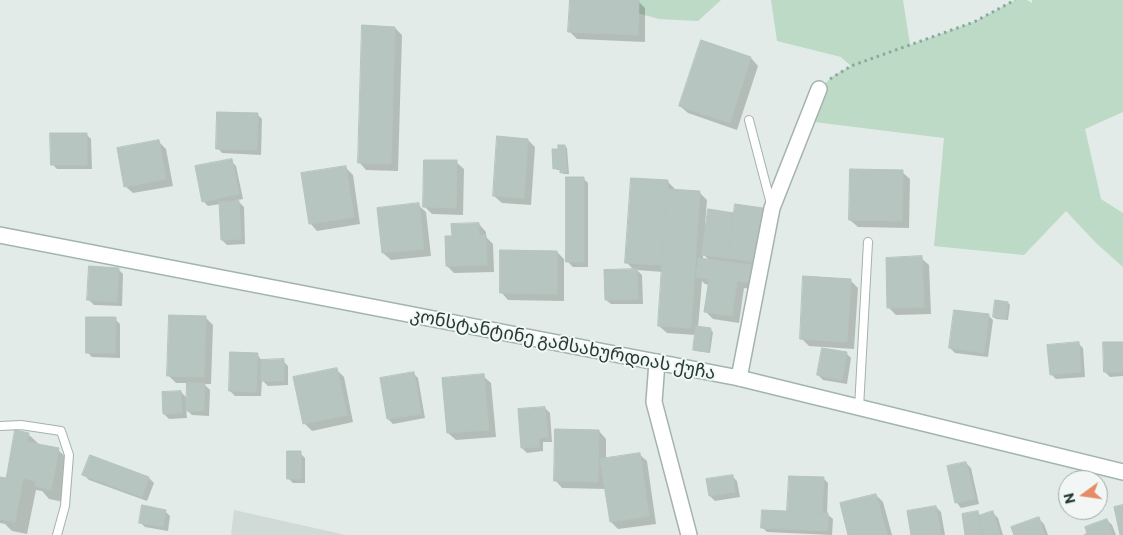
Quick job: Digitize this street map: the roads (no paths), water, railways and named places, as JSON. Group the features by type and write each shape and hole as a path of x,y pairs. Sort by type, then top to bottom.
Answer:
{"street":[{"path":"739,378 772,208 820,88"},
{"name":"კონსტანტინე გამსახურდიას ქუჩა","path":"0,235 739,378 1123,472"},
{"path":"657,362 654,402 689,535"}],"lane":[{"path":"749,120 772,208"},
{"path":"859,408 868,242"},
{"path":"0,426 21,425 61,431 69,455 65,506 58,535"}]}
